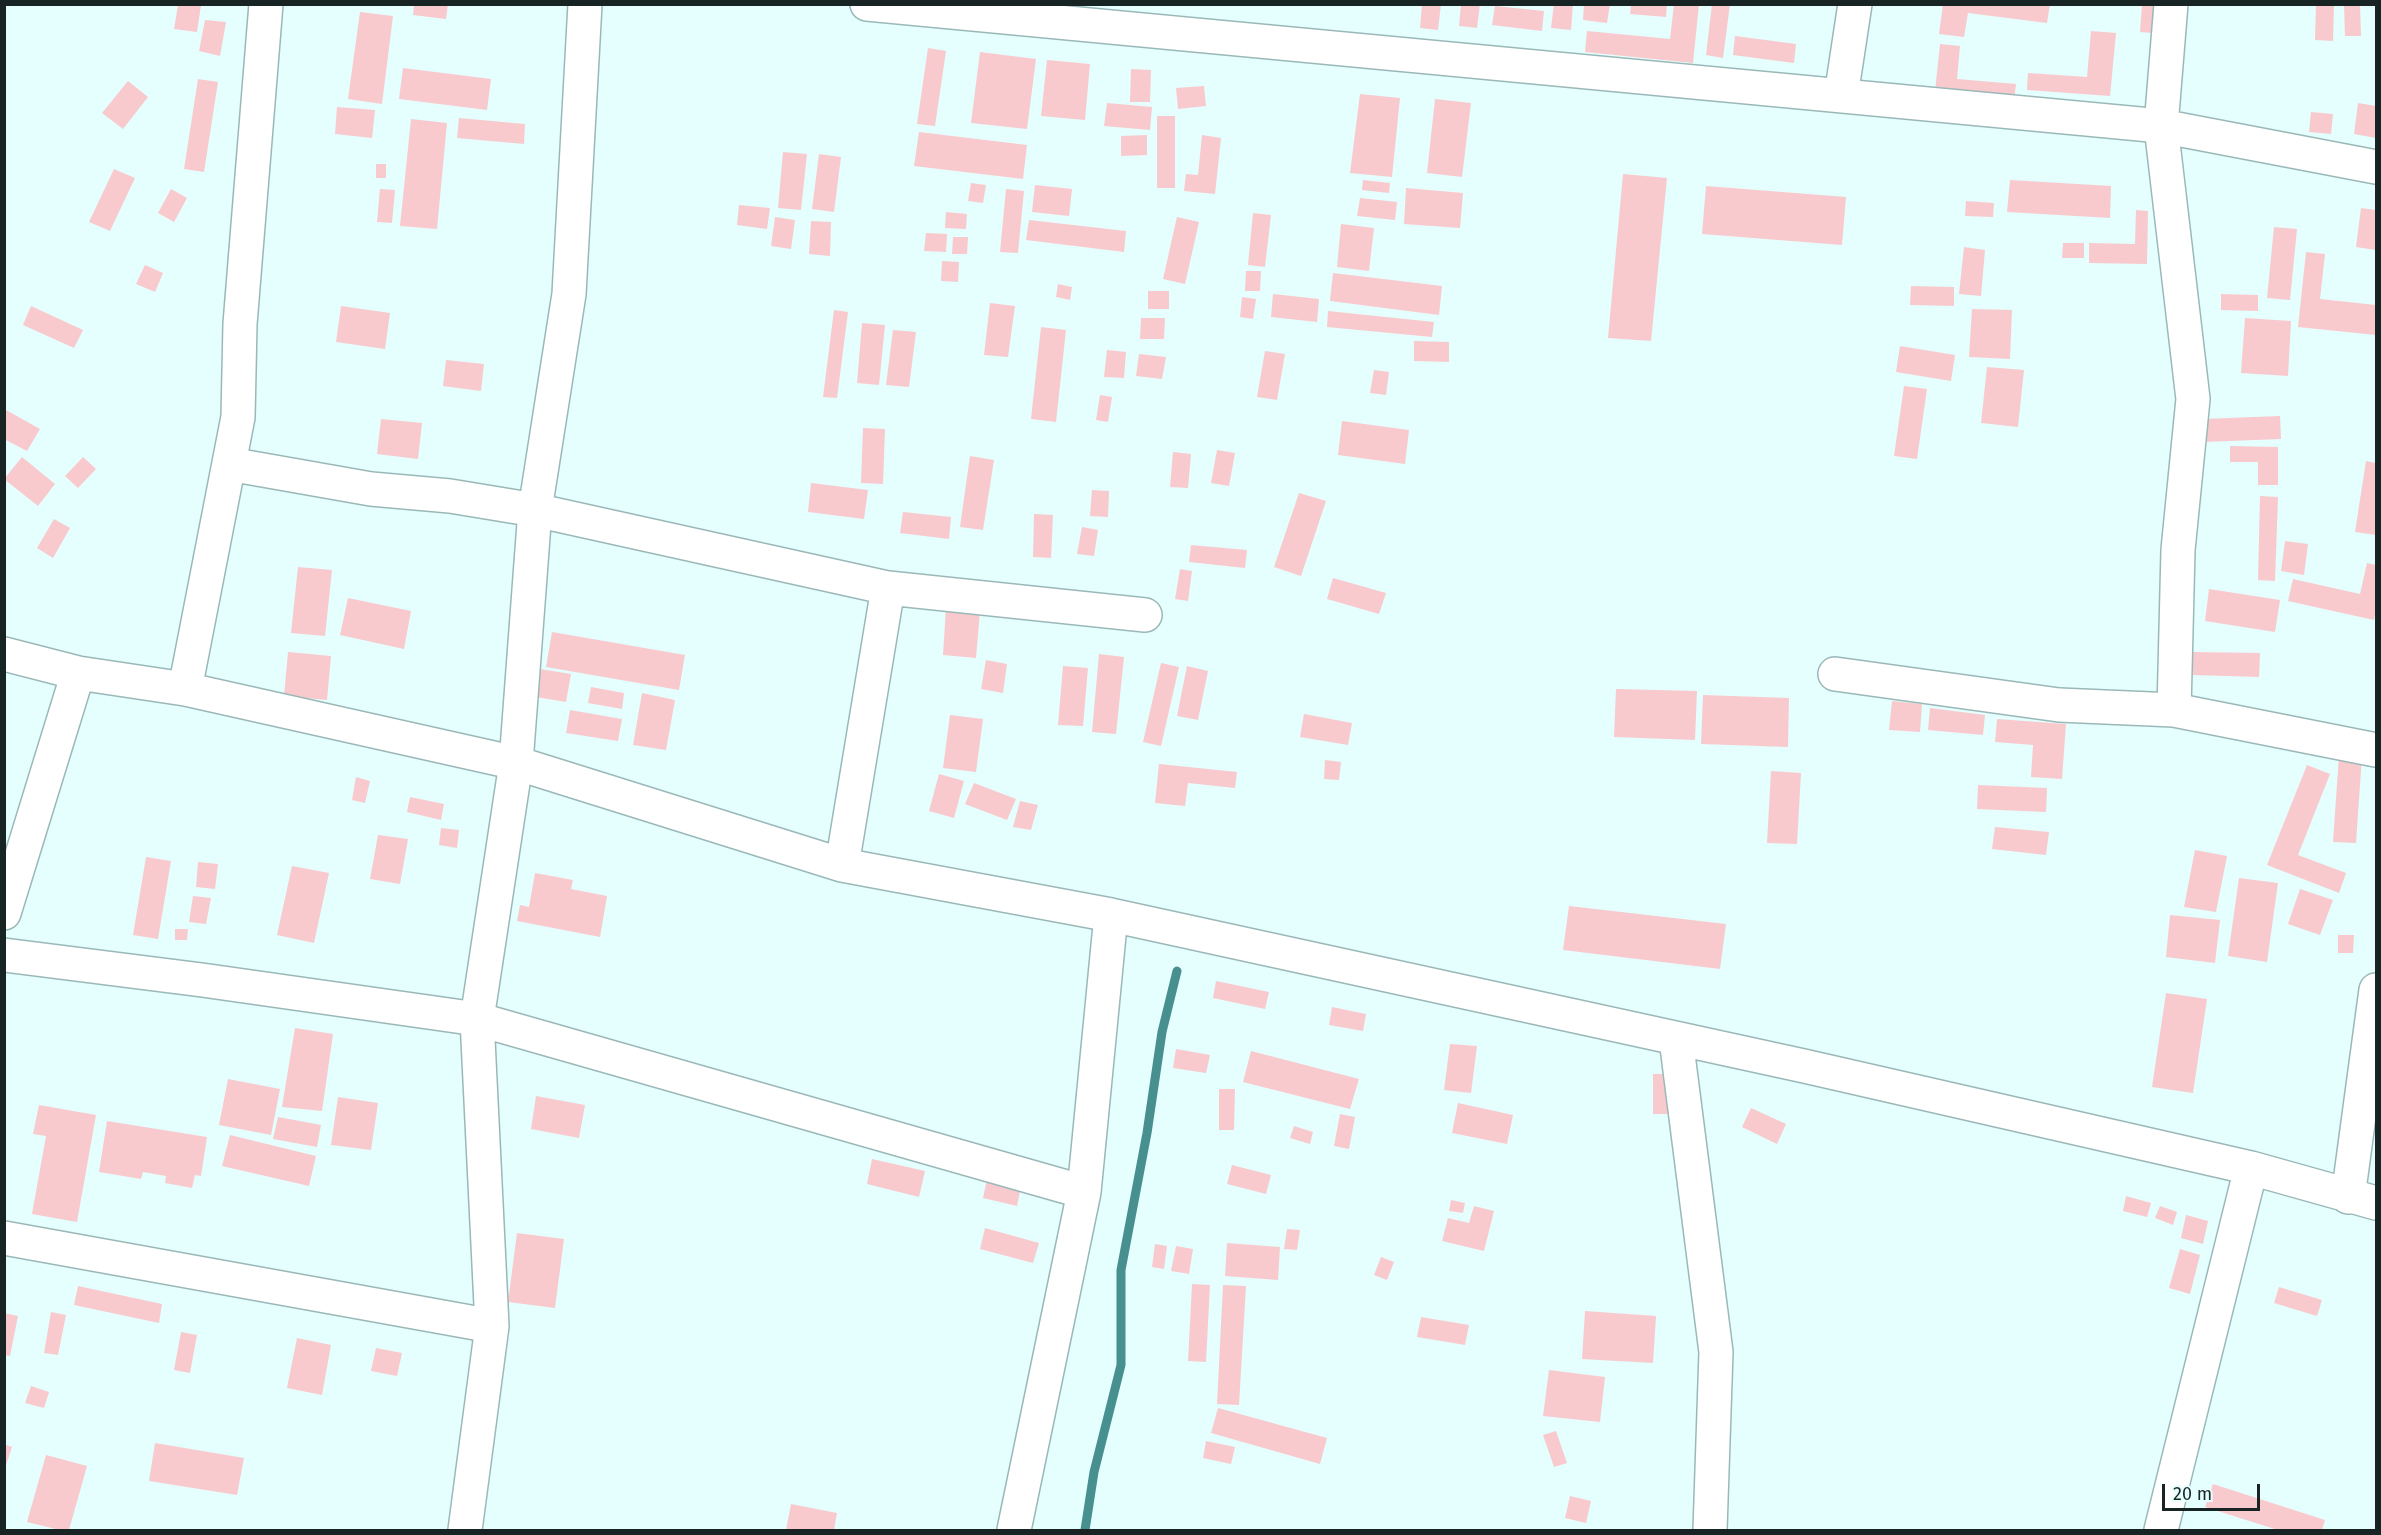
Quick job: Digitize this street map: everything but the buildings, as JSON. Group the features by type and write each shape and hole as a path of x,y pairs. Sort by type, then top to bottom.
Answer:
{"street":[{"path":"185,689 238,417 240,324 266,4"},
{"path":"465,1530 492,1326 477,1019 516,763 535,510 569,294 585,4"},
{"path":"1841,96 1855,4"},
{"path":"2171,4 2161,126 2193,399 2178,550 2174,710"},
{"path":"884,5 2161,126 2376,167"},
{"path":"229,464 371,489 450,496 535,510 888,588 1145,615"},
{"path":"842,865 888,588"},
{"path":"4,654 78,673 185,689 516,763 842,865 1111,915 1676,1039 2251,1168 2362,1200 2376,990"},
{"path":"4,913 78,673"},
{"path":"1835,674 2060,705 2174,710 2376,750"},
{"path":"1014,1530 1084,1192 1111,915"},
{"path":"4,955 477,1019 1084,1192"},
{"path":"1676,1039 1716,1352 1710,1530"},
{"path":"2161,1530 2251,1168"},
{"path":"4,1238 492,1326"}],"waterway":[{"path":"1085,1530 1094,1472 1121,1365 1121,1270 1147,1133 1162,1032 1177,971"}]}
